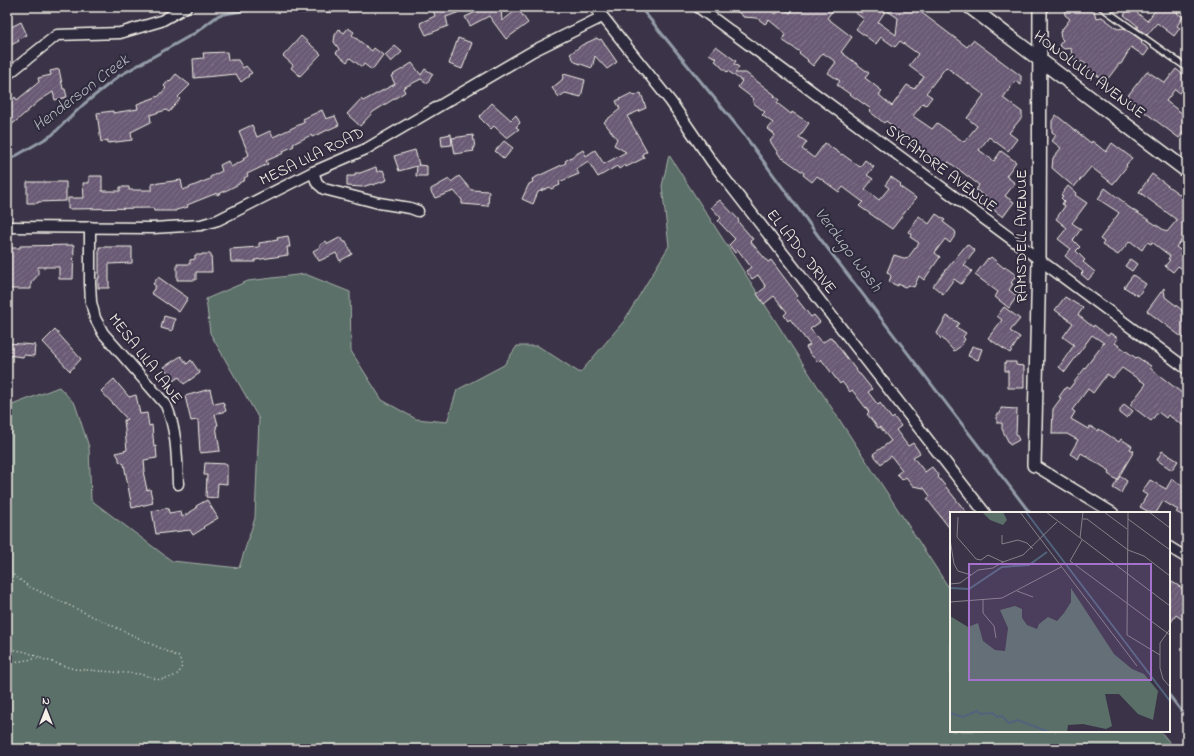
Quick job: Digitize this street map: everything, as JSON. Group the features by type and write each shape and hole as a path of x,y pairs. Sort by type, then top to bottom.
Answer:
{"street":[{"path":"9,71 57,35 120,33 161,21 186,7"},
{"name":"EL LADO DRIVE","path":"595,7 671,102 712,162 984,512"},
{"name":"SYCAMORE AVENUE","path":"698,7 1039,261 1187,369"},
{"name":"HONOLULU AVENUE","path":"970,7 1187,170"},
{"name":"RAMSDELL AVENUE","path":"1034,465 1039,261 1040,7"},
{"name":"MESA LILA ROAD","path":"7,227 153,228 201,225 218,220 313,172 366,149 533,51 602,17"},
{"path":"313,172 317,183 324,189 379,204 410,208 418,212"},
{"name":"MESA LILA LANE","path":"90,228 90,290 95,318 103,333 166,405 172,419 177,442 178,484"},
{"path":"1034,465 1111,512"},
{"path":"1170,548 1187,558"}],"lane":[{"path":"1101,7 1187,68"}],"path":[{"path":"7,570 28,586 175,655 179,658 182,666 180,673 160,680 140,674 74,668 40,658 26,652 7,648"},
{"path":"7,663 40,658"}],"green space":[{"path":"669,155 950,589 950,732 1161,732 1175,749 7,749 7,407 59,387 75,404 89,447 91,500 172,561 239,568 255,518 259,419 210,333 206,299 248,281 305,274 350,292 351,351 382,400 416,419 447,422 457,390 504,365 517,346 538,346 580,373 624,321 669,246 662,186"}],"building":[{"path":"432,7 470,8 446,17 448,26 426,35 420,23 435,16"},
{"path":"501,7 502,21 518,9 528,23 506,39 489,16 470,26 465,17 478,11 480,8"},
{"path":"731,7 767,7 776,14 781,7 790,13 795,7 835,7 827,18 852,37 841,52 869,73 865,78 882,91 879,95 892,106 907,85 914,89 924,77 909,66 918,54 900,41 895,47 881,37 876,44 856,29 864,19 854,12 858,7 920,7 918,10 967,47 973,40 1021,76 1021,85 1015,81 1003,98 1022,112 1022,117 1009,133 1017,139 1008,151 989,137 979,150 994,161 1001,151 1016,162 1006,176 1015,183 1005,196 1014,202 1003,217 991,208 994,203 976,190 979,185 949,162 945,166 928,153 927,154 886,121 884,123 869,111 871,109 837,85 840,81 828,73 836,62 823,53 813,66 799,53 800,52 782,40 786,34 769,20 765,24 757,18 743,16","holes":["886,10 898,18 896,35 878,22","946,67 984,95 967,118 977,126 964,142 937,123 932,129 913,116 923,103 926,105 932,97 926,93"]},
{"path":"1064,7 1090,7 1094,10 1096,18 1102,17 1118,29 1124,28 1143,41 1141,43 1149,49 1144,56 1131,47 1121,64 1119,64 1106,81 1089,69 1089,67 1083,62 1078,62 1072,57 1071,48 1064,49 1059,45 1063,40 1060,32 1070,19 1065,15"},
{"path":"1130,7 1147,21 1158,7 1182,7 1177,13 1183,17 1177,26 1180,28 1174,36 1157,23 1147,35 1124,15"},
{"path":"21,22 27,35 18,39 19,41 7,47 7,29"},
{"path":"348,28 354,32 352,35 372,51 374,48 383,55 372,70 364,64 362,67 350,58 347,62 336,53 339,49 334,42 335,35 339,29 344,33"},
{"path":"301,36 321,54 300,76 291,68 293,65 283,56"},
{"path":"458,38 472,43 462,69 449,64"},
{"path":"597,38 599,40 601,39 617,62 607,69 595,56 592,68 575,62 570,54 582,45"},
{"path":"395,46 402,52 391,62 385,55"},
{"path":"716,46 736,61 734,64 739,67 735,73 746,73 775,95 774,96 779,100 777,103 791,114 792,112 809,123 799,137 807,142 802,149 814,158 825,143 860,167 865,160 874,167 867,175 873,179 865,189 879,200 889,188 885,185 891,177 901,184 899,186 916,198 892,229 859,206 863,202 843,187 839,192 817,176 812,182 803,175 804,173 783,158 782,159 770,141 775,135 768,129 773,123 762,115 765,112 752,102 754,99 738,87 742,81 728,71 727,72 715,61 717,59 709,54"},
{"path":"227,52 228,60 238,60 243,68 246,66 252,73 241,82 236,74 194,78 193,59 204,58 203,53"},
{"path":"412,63 421,75 425,69 433,74 427,83 421,79 403,88 405,92 373,112 360,126 347,114 361,99 363,101 395,84 391,76"},
{"path":"59,69 63,89 65,89 67,97 55,100 53,92 39,101 7,129 7,105 15,97 17,100 39,82 38,78 51,75 50,71"},
{"path":"1176,69 1187,78 1187,99 1175,89 1166,101 1187,117 1187,127 1179,138 1126,98 1147,71 1165,83"},
{"path":"176,74 190,85 178,97 180,99 169,112 166,110 150,115 151,122 131,132 132,140 108,143 108,140 101,142 97,113 113,111 113,113 138,109 137,104 159,96 166,88 164,86"},
{"path":"564,74 585,80 581,97 565,93 559,97 552,88 562,80"},
{"path":"632,93 634,96 641,93 646,108 627,116 647,151 642,154 644,158 626,167 625,165 619,169 617,166 598,177 588,161 576,169 579,174 559,182 560,185 551,189 550,187 538,192 533,204 522,199 529,184 533,182 532,179 566,163 565,161 583,150 586,156 595,150 604,164 626,152 614,145 617,139 604,122 620,109 616,101"},
{"path":"492,103 511,120 516,115 520,123 516,127 519,129 507,138 494,126 491,129 479,117"},
{"path":"322,110 326,119 335,116 339,125 312,137 311,135 293,144 294,146 283,151 284,153 266,161 268,164 247,174 248,176 244,178 245,180 239,184 217,195 217,193 187,205 188,207 176,211 154,211 153,208 68,209 68,198 84,198 83,183 89,183 89,176 102,176 102,191 120,191 120,187 129,187 129,190 152,190 152,184 181,180 183,190 210,179 210,177 222,171 220,165 228,161 231,167 244,160 243,158 249,155 239,131 252,125 257,137 270,131 273,137 305,122 303,119"},
{"path":"1056,115 1091,143 1092,141 1106,152 1112,143 1132,158 1113,184 1091,167 1074,187 1052,168 1053,158 1061,148 1052,141 1056,135 1052,132 1052,121"},
{"path":"451,134 452,145 442,146 441,136"},
{"path":"473,135 474,151 455,154 452,138"},
{"path":"504,141 513,148 504,159 495,151"},
{"path":"415,150 418,165 427,166 427,176 416,176 417,166 399,171 394,156"},
{"path":"376,167 377,172 383,170 387,180 362,187 347,186 347,176 355,176 355,173 360,173"},
{"path":"1152,174 1187,200 1187,233 1176,247 1187,255 1187,272 1178,266 1173,272 1165,266 1170,260 1168,259 1170,256 1152,242 1151,244 1147,242 1142,250 1130,241 1118,255 1102,245 1104,242 1100,239 1119,213 1098,199 1105,188 1125,203 1124,204 1167,232 1177,220 1139,192"},
{"path":"459,176 471,190 489,191 488,206 462,204 462,200 454,191 435,198 431,192 431,189 449,179 451,182"},
{"path":"27,182 66,182 66,201 27,203"},
{"path":"1068,186 1076,193 1075,195 1087,203 1072,223 1081,229 1073,240 1080,247 1076,251 1085,260 1083,262 1095,272 1088,280 1081,274 1083,272 1065,256 1071,249 1058,239 1067,228 1056,219 1065,206 1062,204 1064,201 1061,198 1063,196 1061,195"},
{"path":"720,200 738,219 739,223 753,239 750,241 768,262 771,260 798,296 796,298 811,317 814,315 820,322 810,329 822,343 831,337 872,389 868,392 878,405 880,403 892,419 894,417 901,426 896,430 908,446 913,443 920,453 913,457 925,472 932,467 939,476 938,477 966,512 950,512 950,529 927,499 930,496 924,488 913,486 906,477 902,480 897,474 902,470 891,456 881,464 873,454 891,441 867,414 869,412 852,390 850,392 842,382 840,384 821,359 818,362 810,354 806,347 810,345 790,319 788,321 784,315 787,312 774,296 764,304 757,294 766,287 758,275 752,279 746,271 751,267 738,250 735,253 729,245 735,239 718,221 721,218 711,207"},
{"path":"936,214 945,220 943,222 955,231 956,234 950,243 945,239 935,253 940,257 924,280 919,276 914,287 908,285 905,287 898,284 898,286 889,282 891,276 887,272 894,255 907,259 919,243 910,237 912,234 908,232 919,216 929,224"},
{"path":"288,236 290,247 287,247 288,255 255,260 255,262 231,262 230,249 259,247 259,243 278,240 277,238"},
{"path":"341,237 344,242 346,242 352,254 340,261 336,253 319,261 313,251 326,241 328,244"},
{"path":"967,244 975,251 964,265 972,271 961,284 954,279 943,294 933,286"},
{"path":"74,245 73,279 59,279 59,267 38,267 38,275 31,283 31,289 8,289 7,248 20,248 20,246"},
{"path":"99,247 132,247 132,263 109,264 109,288 98,288"},
{"path":"211,254 212,272 196,272 196,280 177,280 177,264 190,264 190,260 195,259 195,255"},
{"path":"991,257 1004,268 1005,267 1016,275 1009,290 1017,296 1009,308 995,297 998,292 975,275 988,258 989,259"},
{"path":"1130,259 1137,264 1132,271 1125,266"},
{"path":"1133,275 1146,284 1138,296 1124,287"},
{"path":"158,277 188,298 179,312 151,293 156,286 153,284"},
{"path":"1164,288 1165,297 1187,315 1187,341 1147,311"},
{"path":"1065,297 1083,308 1078,315 1093,327 1094,325 1108,336 1110,333 1118,338 1115,343 1136,358 1137,357 1151,366 1150,368 1187,397 1187,428 1168,415 1166,418 1158,412 1151,421 1130,405 1146,384 1122,368 1113,378 1107,374 1093,393 1088,389 1072,410 1075,412 1071,419 1088,429 1090,426 1098,431 1099,429 1119,442 1121,439 1132,446 1130,449 1134,451 1117,480 1108,474 1110,471 1081,453 1078,459 1070,454 1078,440 1067,434 1052,434 1053,409 1061,398 1059,397 1066,387 1069,389 1104,343 1092,335 1065,372 1059,367 1074,345 1063,337 1073,323 1055,310"},
{"path":"1004,307 1020,319 1010,331 1020,337 1010,353 988,338 1002,320 997,316"},
{"path":"164,316 175,319 172,331 161,328"},
{"path":"947,316 959,323 956,327 966,333 963,337 965,339 961,346 954,351 942,338 941,339 937,333"},
{"path":"55,330 81,359 70,371 43,342"},
{"path":"7,343 35,345 34,356 24,355 23,357 7,355"},
{"path":"972,346 982,349 978,360 968,356"},
{"path":"181,356 187,364 191,360 200,373 184,384 179,377 173,381 164,367"},
{"path":"1005,362 1016,362 1016,365 1024,366 1024,388 1008,388 1008,371 1005,371"},
{"path":"114,379 129,397 136,395 140,414 147,413 149,426 152,425 154,447 156,446 157,458 144,460 145,471 143,471 147,490 150,489 153,503 132,508 124,464 119,461 116,453 127,450 124,420 127,419 101,391"},
{"path":"210,389 213,402 215,404 223,402 226,411 215,414 218,425 216,426 220,451 200,453 198,420 191,421 185,396"},
{"path":"1124,404 1133,411 1127,418 1120,413 1120,410"},
{"path":"1001,408 1017,409 1016,434 1019,440 1010,445 1002,429 1002,423 997,423 997,414 1000,414"},
{"path":"1162,451 1178,461 1172,470 1157,460"},
{"path":"205,463 227,464 227,484 218,483 217,498 206,497 207,475 204,475"},
{"path":"1120,476 1127,481 1121,493 1113,488"},
{"path":"1172,479 1187,488 1187,518 1176,512 1178,510 1163,501 1157,512 1149,512 1140,507 1147,495 1142,492 1150,480 1166,489"},
{"path":"207,500 218,518 203,527 204,528 193,535 190,530 156,534 152,511 168,508 169,513 181,511 182,517 197,508 196,506"},
{"path":"1172,582 1187,591 1187,613 1183,620 1176,615 1170,624 1170,585"}],"waterway":[{"name":"Henderson Creek","path":"7,161 52,135 84,104 119,76 195,33 219,15 259,8 302,12 355,11 376,7"},
{"name":"Verdugo Wash","path":"640,7 742,132 822,241 1029,512"},
{"name":"Verdugo Wash","path":"1170,696 1187,718"}]}
